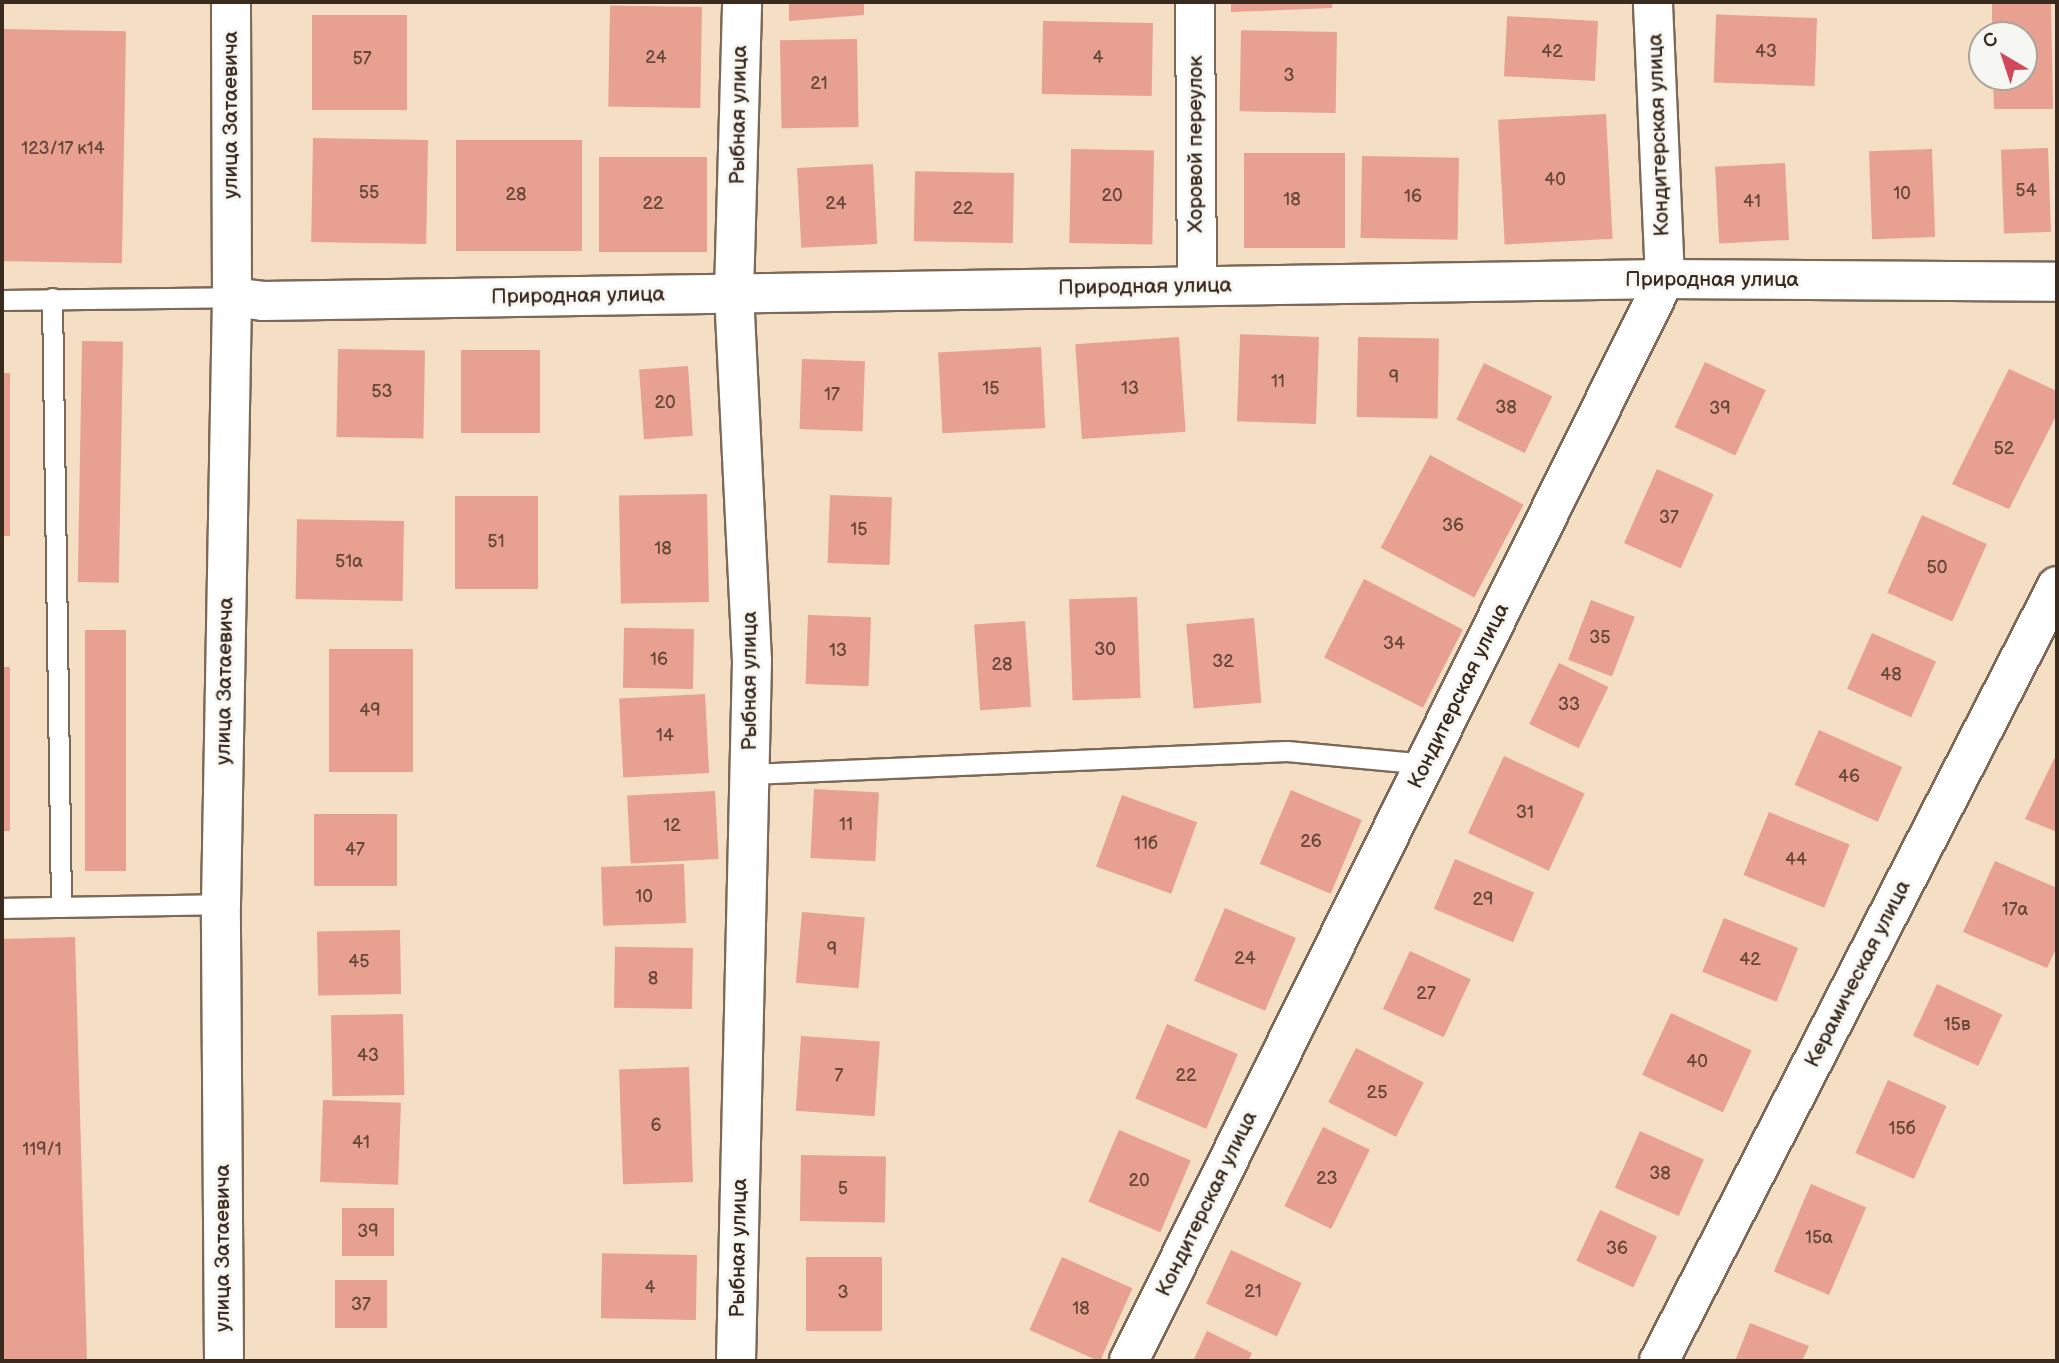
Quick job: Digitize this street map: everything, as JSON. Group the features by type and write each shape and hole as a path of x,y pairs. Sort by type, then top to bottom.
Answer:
{"street":[{"name":"улица Затаевича","path":"224,1361 220,904 232,298 231,2"},
{"name":"Рыбная улица","path":"736,1361 752,661 734,293 742,2"},
{"name":"Хоровой переулок","path":"1195,2 1197,286"},
{"name":"Кондитерская улица","path":"1129,1361 1665,279 1653,2"},
{"name":"Природная улица","path":"232,298 263,301 1665,279 2057,282"},
{"name":"Керамическая улица","path":"1659,1361 2057,586"}],"lane":[{"path":"52,298 61,907"},
{"path":"2,300 232,298"},
{"path":"750,775 1286,751 1426,764"},
{"path":"2,908 220,904"}],"building":[{"path":"789,2 864,2 864,15 789,21"},
{"path":"1231,2 1332,2 1332,8 1231,12"},
{"path":"1992,3 2051,4 2053,109 1994,109 1993,91 2038,91 2038,21 1992,21"},
{"path":"610,5 702,7 700,108 608,106"},
{"path":"1716,14 1817,18 1815,86 1714,82"},
{"path":"312,15 407,15 407,110 312,110"},
{"path":"1507,16 1598,21 1595,81 1504,76"},
{"path":"1043,21 1153,23 1152,96 1042,94"},
{"path":"2,29 126,31 122,263 2,261"},
{"path":"1241,30 1337,32 1336,113 1240,111"},
{"path":"857,39 859,127 782,128 780,40"},
{"path":"1606,114 1613,239 1505,244 1498,120"},
{"path":"313,138 428,140 426,244 311,242"},
{"path":"456,140 582,140 582,251 456,251"},
{"path":"2048,148 2051,232 2004,234 2001,150"},
{"path":"1071,149 1154,150 1152,244 1069,243"},
{"path":"1932,149 1935,237 1872,239 1869,151"},
{"path":"1244,153 1345,153 1345,248 1244,248"},
{"path":"1362,156 1459,158 1458,240 1361,238"},
{"path":"599,157 707,157 707,252 599,252"},
{"path":"1785,163 1789,240 1719,244 1715,167"},
{"path":"873,164 877,244 801,248 797,168"},
{"path":"915,171 1014,173 1013,243 914,241"},
{"path":"1240,334 1319,337 1316,424 1237,421"},
{"path":"1179,337 1186,432 1082,439 1075,344"},
{"path":"1358,337 1439,338 1438,418 1357,417"},
{"path":"82,341 123,342 119,583 78,582"},
{"path":"1041,347 1045,428 942,433 938,352"},
{"path":"338,349 425,351 423,439 336,437"},
{"path":"461,350 540,350 540,433 461,433"},
{"path":"802,359 865,361 863,431 800,429"},
{"path":"1705,362 1766,390 1735,456 1675,427"},
{"path":"1484,363 1552,396 1525,453 1456,420"},
{"path":"688,366 693,436 644,439 639,369"},
{"path":"2009,369 2057,391 2057,414 2009,509 1952,484"},
{"path":"2,373 10,373 10,536 2,536"},
{"path":"1430,455 1524,505 1474,597 1381,548"},
{"path":"1657,469 1714,494 1681,568 1624,543"},
{"path":"707,494 709,602 621,604 619,496"},
{"path":"830,495 892,497 890,565 828,563"},
{"path":"455,496 538,496 538,589 455,589"},
{"path":"1922,515 1987,544 1952,622 1887,593"},
{"path":"297,519 404,521 403,601 296,599"},
{"path":"1364,579 1463,629 1423,708 1324,657"},
{"path":"1137,597 1141,698 1073,700 1069,599"},
{"path":"1591,600 1635,617 1612,677 1568,660"},
{"path":"808,615 871,617 869,686 806,684"},
{"path":"1254,618 1261,703 1194,709 1186,624"},
{"path":"1025,621 1031,707 980,710 974,625"},
{"path":"624,628 694,629 693,689 623,688"},
{"path":"85,630 126,630 126,871 85,871"},
{"path":"1872,633 1936,661 1911,717 1847,689"},
{"path":"329,649 413,649 413,772 329,772"},
{"path":"1559,663 1608,687 1579,748 1529,724"},
{"path":"2,667 10,667 10,831 2,831"},
{"path":"705,694 709,773 623,777 619,699"},
{"path":"1819,730 1902,767 1878,822 1795,785"},
{"path":"2057,753 2057,832 2025,819"},
{"path":"1504,756 1585,794 1549,871 1468,833"},
{"path":"814,789 879,792 875,861 810,858"},
{"path":"1291,790 1362,820 1331,894 1260,864"},
{"path":"715,791 719,859 631,864 627,796"},
{"path":"1122,795 1197,822 1171,894 1096,866"},
{"path":"1769,812 1850,845 1824,908 1744,875"},
{"path":"314,814 397,814 397,886 314,886"},
{"path":"1455,859 1534,893 1513,942 1434,909"},
{"path":"1995,861 2057,888 2057,947 2047,968 1963,932"},
{"path":"684,864 686,923 603,926 601,867"},
{"path":"1225,908 1296,938 1265,1011 1194,981"},
{"path":"802,912 865,917 859,988 796,983"},
{"path":"1724,918 1798,948 1776,1002 1702,972"},
{"path":"400,930 401,994 318,995 317,931"},
{"path":"75,937 87,1361 2,1361 2,939"},
{"path":"615,947 693,948 692,1009 614,1008"},
{"path":"1410,951 1471,979 1444,1037 1383,1009"},
{"path":"1937,984 2002,1014 1978,1066 1913,1036"},
{"path":"1671,1013 1752,1051 1723,1112 1642,1075"},
{"path":"403,1014 404,1095 332,1096 331,1015"},
{"path":"1167,1024 1238,1054 1206,1129 1135,1099"},
{"path":"801,1036 880,1042 875,1116 796,1111"},
{"path":"1356,1048 1424,1083 1396,1137 1328,1102"},
{"path":"689,1067 693,1182 623,1184 619,1069"},
{"path":"1888,1080 1946,1106 1914,1179 1855,1153"},
{"path":"323,1100 401,1103 398,1185 320,1182"},
{"path":"1323,1127 1370,1150 1331,1229 1284,1206"},
{"path":"1119,1130 1191,1160 1160,1232 1089,1202"},
{"path":"1640,1131 1704,1159 1679,1216 1615,1188"},
{"path":"801,1155 886,1156 885,1222 800,1221"},
{"path":"1811,1184 1866,1207 1829,1295 1774,1271"},
{"path":"342,1208 394,1208 394,1256 342,1256"},
{"path":"1600,1210 1657,1237 1633,1287 1576,1261"},
{"path":"1231,1250 1302,1283 1277,1336 1206,1303"},
{"path":"602,1253 697,1255 696,1320 601,1318"},
{"path":"806,1257 882,1257 882,1331 806,1331"},
{"path":"1062,1257 1132,1288 1100,1361 1029,1330"},
{"path":"335,1280 387,1280 387,1328 335,1328"},
{"path":"1750,1323 1809,1346 1802,1361 1735,1361"},
{"path":"1207,1331 1252,1353 1248,1361 1193,1361"}]}
